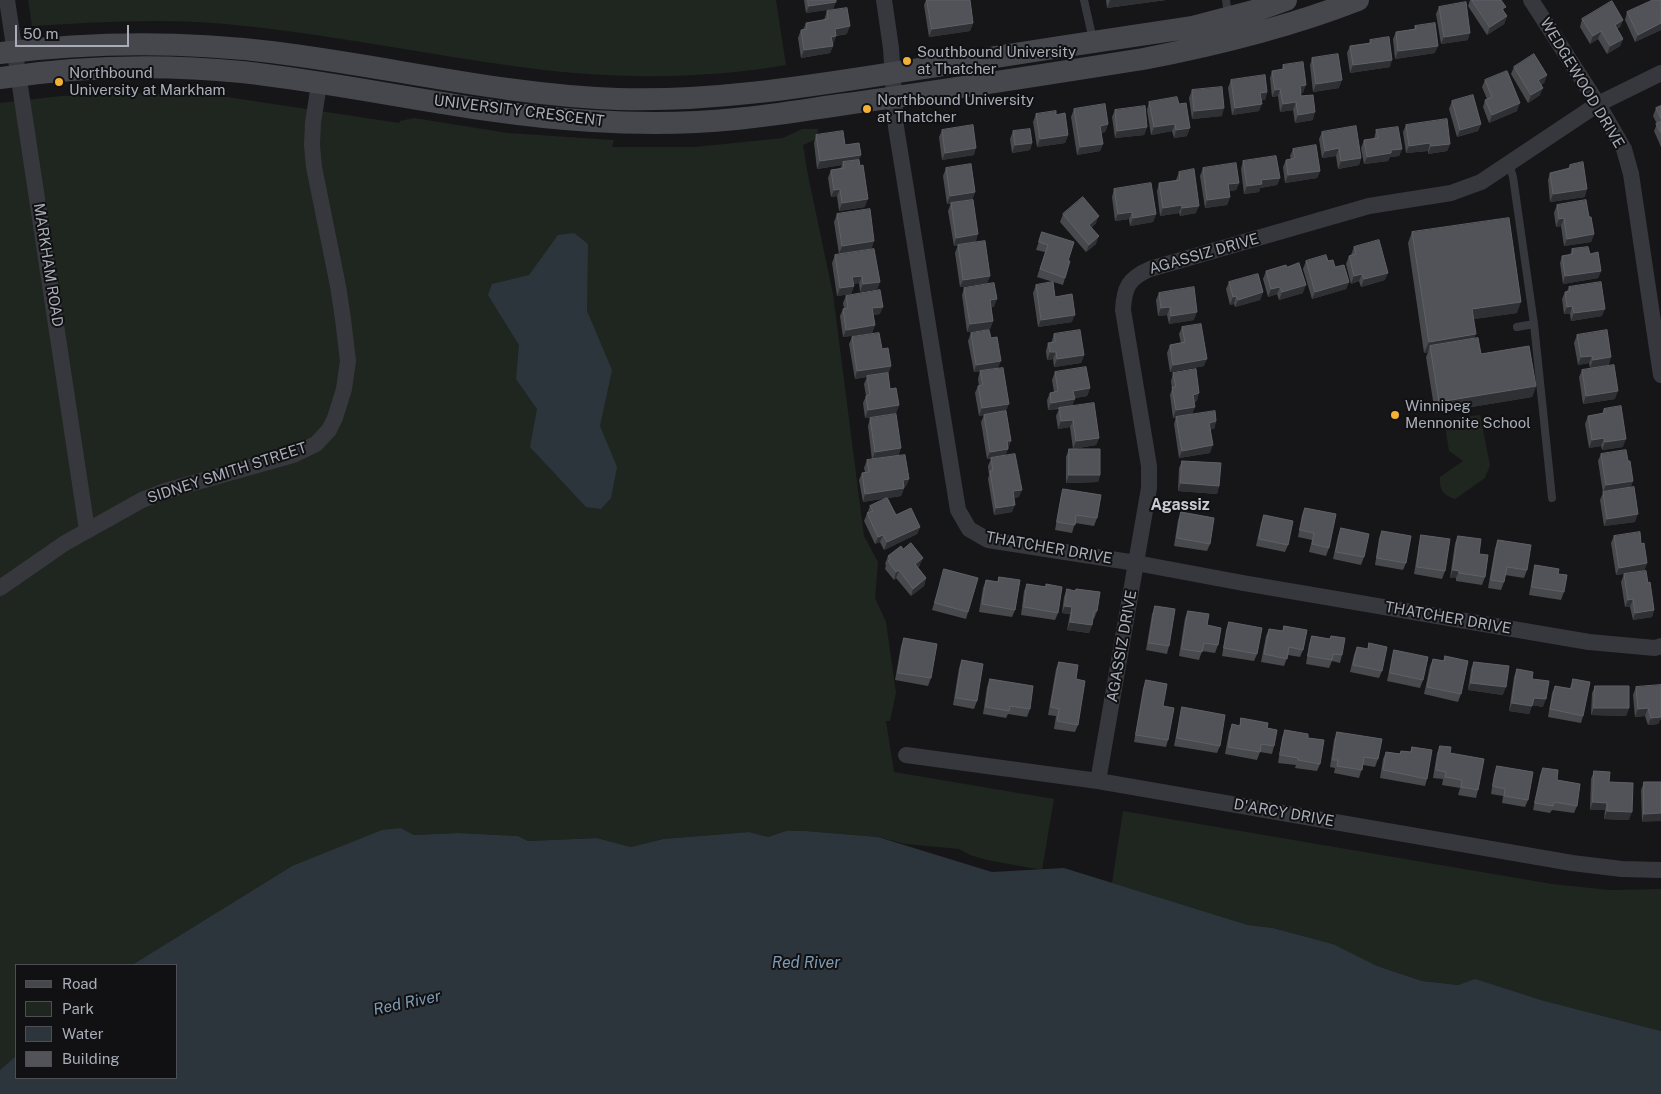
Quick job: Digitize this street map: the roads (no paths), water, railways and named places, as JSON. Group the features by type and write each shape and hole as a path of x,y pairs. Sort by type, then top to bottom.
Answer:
{"main road":[{"name":"UNIVERSITY CRESCENT","path":"9,77 64,70 151,67 244,73 538,116 635,122 732,120 895,98 1187,51 1286,25 1358,0"},
{"name":"UNIVERSITY CRESCENT","path":"8,52 110,44 204,45 273,52 512,89 579,97 618,99 722,97 762,93 1193,26 1227,9 1277,2"}],"street":[{"name":"MARKHAM ROAD","path":"7,0 9,77 87,530"},
{"name":"THATCHER DRIVE","path":"884,0 891,48 898,137 958,510 969,530 988,540 1136,563 1243,584 1589,642 1654,648 1661,646"},
{"name":"WEDGEWOOD DRIVE","path":"1531,0 1598,104 1624,149 1631,174 1661,375"},
{"name":"AGASSIZ DRIVE","path":"1098,782 1149,488 1149,466 1123,310 1124,296 1129,283 1138,274 1150,269 1369,206 1451,193 1481,182 1598,104 1661,73"},
{"name":"SIDNEY SMITH STREET","path":"0,588 42,557 142,500 165,491 270,462 307,449 316,444 329,430 335,418 344,389 348,361 340,302 314,167 313,123 318,84"},
{"name":"D'ARCY DRIVE","path":"906,754 1098,782 1572,863 1622,869 1661,870"}],"lane":[{"path":"1084,0 1094,42"},
{"path":"1509,163 1513,177 1534,324 1552,498"},
{"path":"1517,327 1534,324"}],"water":[{"path":"574,233 588,244 587,311 612,370 600,426 617,467 611,498 601,509 586,507 530,447 537,409 516,379 519,345 488,295 492,284 529,275 558,235"},
{"name":"Red River","path":"401,828 414,835 458,833 518,836 528,841 597,838 631,847 663,839 749,832 768,837 786,831 806,831 878,837 992,872 1064,868 1248,925 1273,928 1333,944 1377,966 1422,981 1458,985 1475,979 1541,1000 1661,1031 1661,1094 0,1094 0,1070 15,1057 15,1079 178,1079 178,964 134,964 292,866 382,830"}],"place":[{"name":"Southbound University at Thatcher","path":"907,61"},
{"name":"Northbound University at Markham","path":"59,82"},
{"name":"Northbound University at Thatcher","path":"867,109"},
{"name":"Winnipeg Mennonite School","path":"1395,415"}],"district":[{"name":"Agassiz","path":"1180,505"}]}
